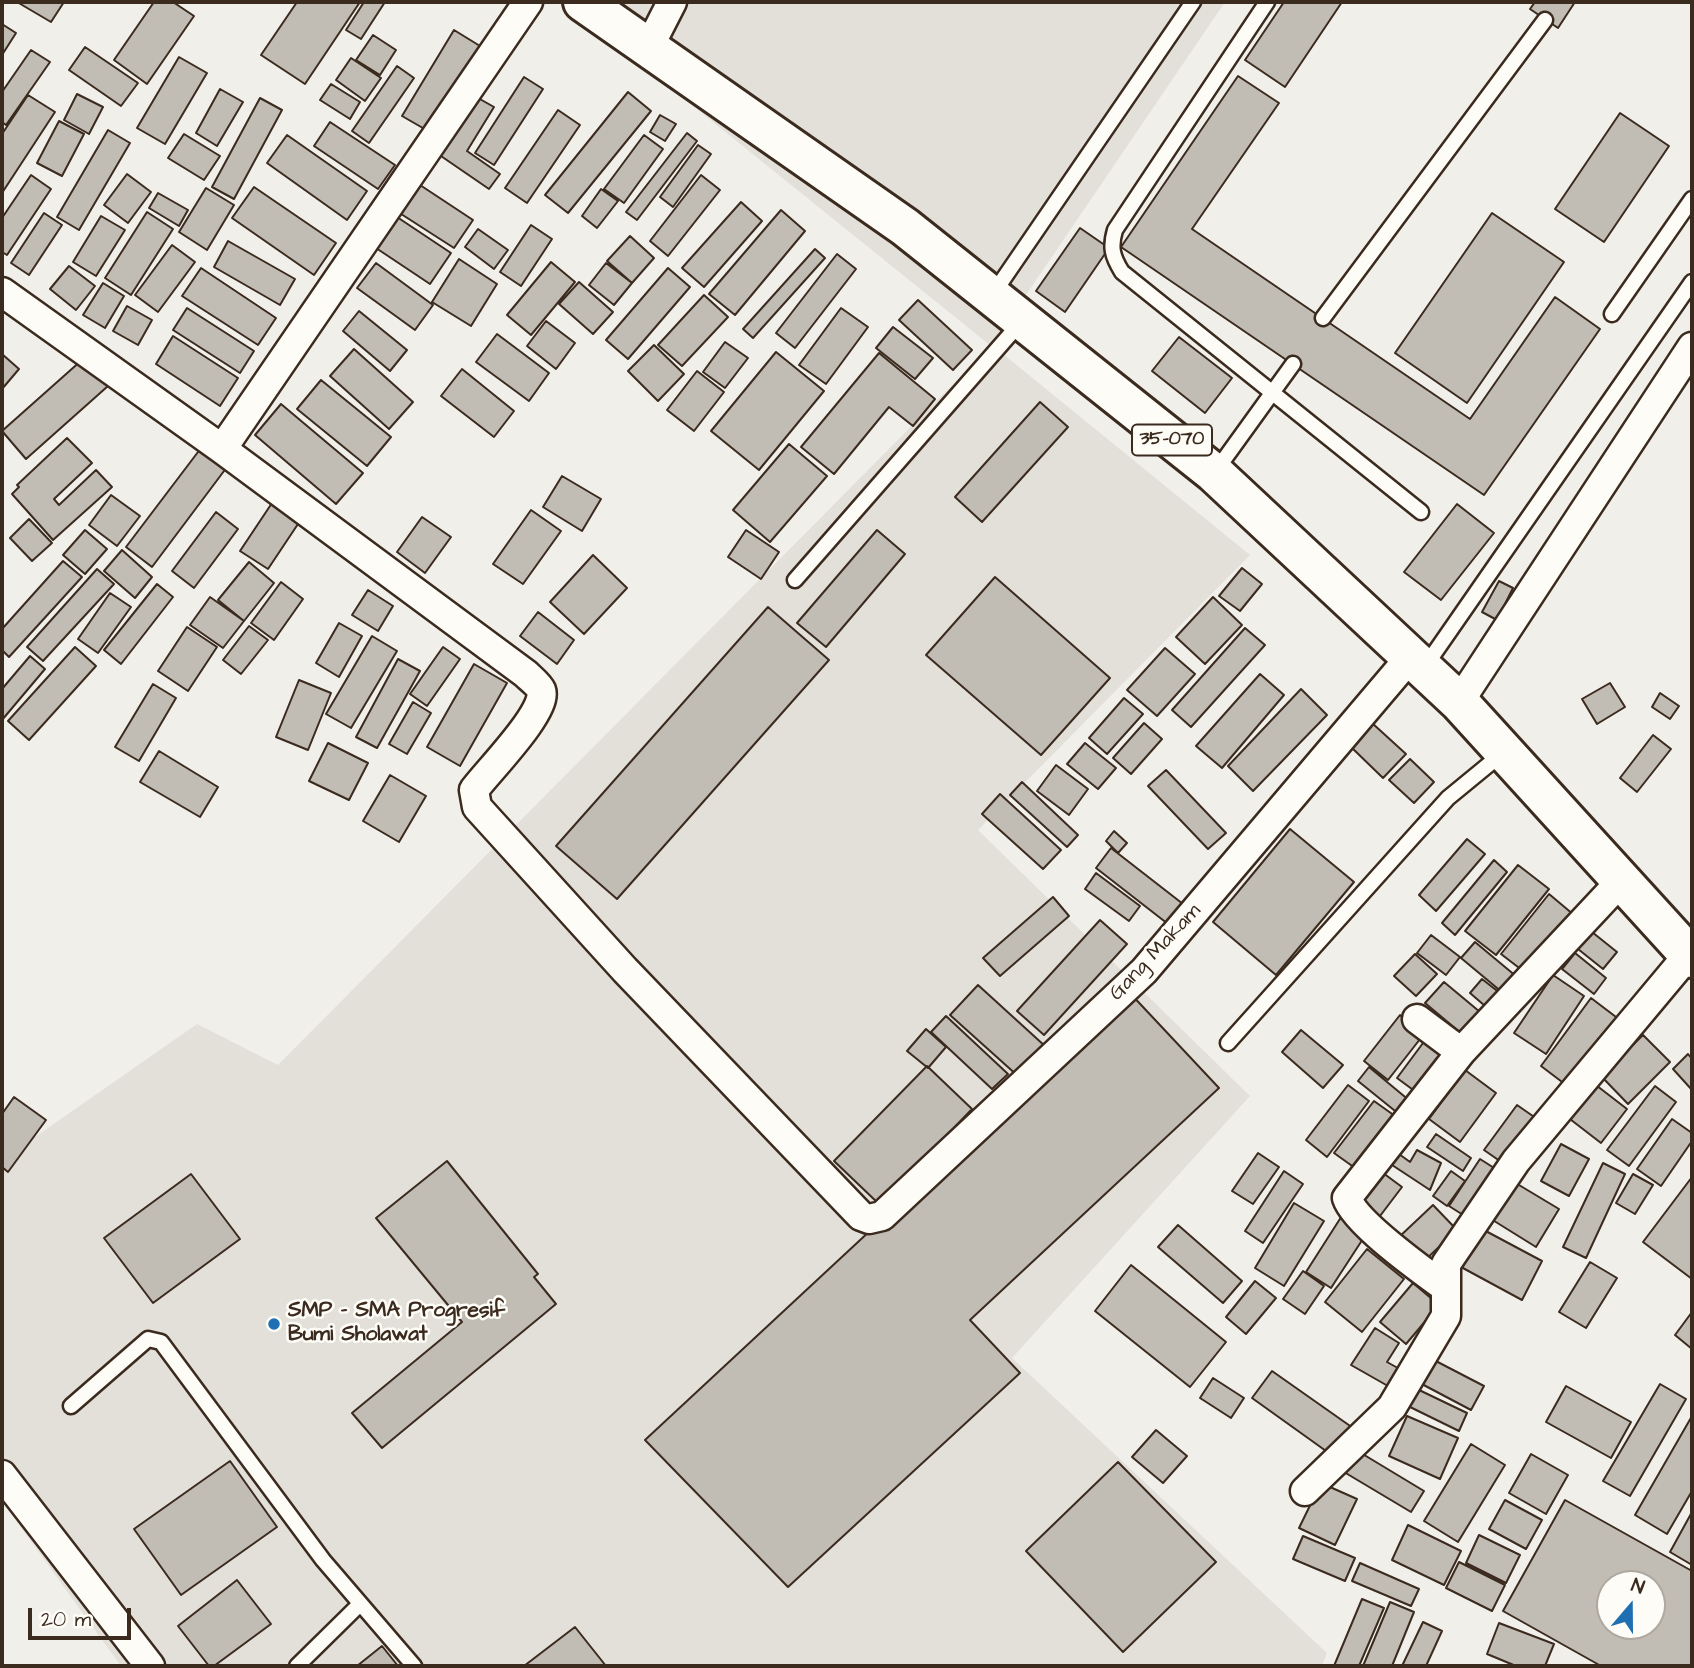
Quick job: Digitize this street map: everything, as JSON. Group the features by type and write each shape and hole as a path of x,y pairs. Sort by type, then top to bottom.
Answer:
{"main road":[{"name":"35-070","path":"583,2 905,227 1214,473 1459,702 1690,956"}],"street":[{"path":"2,292 222,449 528,2"},
{"path":"649,47 672,2"},
{"path":"1459,702 1692,347"},
{"name":"Gang Makam","path":"222,449 526,674 541,690 542,702 534,717 474,790 477,807 625,970 860,1216 869,1219 882,1216 1144,971 1418,662"},
{"path":"1446,1288 1388,1242 1352,1209 1346,1198 1461,1052 1622,880"},
{"path":"1305,1491 1392,1408 1446,1316 1446,1264 1516,1161 1690,956"},
{"path":"1417,1019 1461,1052"},
{"path":"2,1475 150,1666"}],"lane":[{"path":"993,295 1193,2"},
{"path":"1267,2 1115,230 1111,245 1113,259 1122,272 1421,512"},
{"path":"1323,318 1545,20"},
{"path":"1612,314 1692,199"},
{"path":"1418,662 1692,282"},
{"path":"795,580 1022,321"},
{"path":"1214,473 1293,364"},
{"path":"1228,1042 1448,798 1505,751"},
{"path":"71,1406 148,1339 161,1342 323,1560 414,1666"},
{"path":"297,1666 360,1604"}],"shaded area":[{"path":"564,2 1225,2 992,345 1250,555 978,830 1250,1096 1012,1358 1327,1653 1322,1666 121,1666 2,1501 2,1160 197,1024 278,1065 991,346"}],"building":[{"path":"17,2 64,2 51,22"},
{"path":"154,2 173,2 194,16 147,84 114,60"},
{"path":"297,2 360,2 305,84 261,55"},
{"path":"364,2 385,2 361,39 346,30"},
{"path":"1284,2 1342,2 1285,87 1245,60"},
{"path":"1535,2 1575,2 1558,28 1530,9"},
{"path":"2,24 16,33 2,55"},
{"path":"454,30 480,46 428,131 402,116"},
{"path":"373,35 396,50 380,75 356,60"},
{"path":"85,47 138,83 121,106 69,70"},
{"path":"31,50 50,62 6,125 2,122 2,92"},
{"path":"179,57 207,73 165,144 137,128"},
{"path":"351,58 381,78 365,101 336,80"},
{"path":"397,66 414,78 369,143 352,131"},
{"path":"1238,76 1279,103 1192,229 1470,419 1555,297 1600,329 1484,495 1121,247"},
{"path":"524,77 543,89 494,165 475,153"},
{"path":"331,84 360,102 350,119 320,100"},
{"path":"220,89 243,102 217,146 196,133"},
{"path":"628,92 651,111 568,213 545,195"},
{"path":"77,94 103,107 89,134 64,120"},
{"path":"28,95 55,112 2,193 2,134"},
{"path":"260,98 282,110 234,199 212,187"},
{"path":"478,98 494,107 467,151 500,174 489,189 438,154 451,140"},
{"path":"558,110 580,125 527,203 505,188"},
{"path":"1620,113 1669,146 1604,242 1555,209"},
{"path":"660,115 676,124 665,141 650,132"},
{"path":"59,121 84,134 62,176 37,163"},
{"path":"330,122 395,165 378,189 314,146"},
{"path":"108,130 130,143 79,230 57,217"},
{"path":"687,133 697,141 637,220 626,212"},
{"path":"184,134 220,156 204,180 168,158"},
{"path":"287,135 367,191 347,220 267,163"},
{"path":"644,135 663,149 624,203 604,189"},
{"path":"698,145 711,154 673,207 660,197"},
{"path":"127,174 151,192 128,223 104,205"},
{"path":"31,175 51,189 7,255 2,252 2,218"},
{"path":"701,175 720,190 668,256 650,241"},
{"path":"417,183 473,220 454,248 398,212"},
{"path":"254,187 336,243 314,275 232,218"},
{"path":"206,188 234,205 207,250 179,232"},
{"path":"601,189 618,201 597,228 582,216"},
{"path":"158,193 188,210 179,226 149,208"},
{"path":"741,202 762,221 704,287 682,268"},
{"path":"781,210 805,231 735,315 709,294"},
{"path":"147,212 173,229 131,295 105,278"},
{"path":"44,213 62,225 29,275 11,263"},
{"path":"1492,213 1564,262 1467,403 1395,353"},
{"path":"394,215 451,253 430,284 373,246"},
{"path":"101,216 125,230 96,276 73,262"},
{"path":"531,225 552,239 521,286 500,272"},
{"path":"1080,228 1109,248 1065,312 1036,291"},
{"path":"478,229 508,250 494,269 465,247"},
{"path":"630,236 654,258 632,283 607,261"},
{"path":"228,241 295,279 280,305 214,267"},
{"path":"172,245 195,262 158,312 135,295"},
{"path":"815,249 825,258 753,338 743,329"},
{"path":"837,254 856,269 795,348 776,333"},
{"path":"459,259 497,284 471,326 432,302"},
{"path":"551,262 575,282 531,335 507,315"},
{"path":"376,263 433,305 415,330 357,288"},
{"path":"606,263 632,283 614,305 589,285"},
{"path":"69,266 95,286 76,310 50,289"},
{"path":"201,268 276,318 258,345 182,296"},
{"path":"668,268 690,287 628,359 606,340"},
{"path":"579,282 613,312 593,334 559,304"},
{"path":"103,283 124,296 105,328 83,315"},
{"path":"704,295 728,317 682,366 658,345"},
{"path":"918,300 972,350 953,370 899,320"},
{"path":"127,306 152,320 138,345 113,331"},
{"path":"187,308 254,351 240,373 173,330"},
{"path":"841,308 868,327 826,384 799,365"},
{"path":"359,311 407,350 390,371 343,331"},
{"path":"546,321 575,343 556,369 527,346"},
{"path":"893,327 933,358 915,379 876,348"},
{"path":"497,334 549,373 529,401 476,362"},
{"path":"173,336 238,378 220,406 156,364"},
{"path":"1179,337 1232,378 1205,413 1152,371"},
{"path":"725,342 748,358 725,388 703,372"},
{"path":"654,345 684,374 658,401 628,371"},
{"path":"354,349 413,402 389,429 330,376"},
{"path":"776,352 824,391 759,470 711,431"},
{"path":"879,353 935,399 913,426 889,407 834,474 801,447"},
{"path":"2,354 19,369 2,389"},
{"path":"83,359 108,386 26,459 2,431"},
{"path":"462,369 514,411 494,437 441,396"},
{"path":"697,371 724,392 694,431 667,410"},
{"path":"321,380 391,437 367,466 297,409"},
{"path":"1040,402 1068,427 982,522 955,497"},
{"path":"281,404 363,473 336,504 255,435"},
{"path":"67,438 92,463 54,499 59,505 96,470 112,487 53,540 12,494 19,487 17,485"},
{"path":"789,444 827,476 770,542 733,510"},
{"path":"201,448 227,467 152,567 126,547"},
{"path":"562,476 601,499 582,531 543,507"},
{"path":"111,495 140,516 117,546 89,525"},
{"path":"274,500 302,518 268,569 240,551"},
{"path":"1457,504 1494,533 1441,600 1404,572"},
{"path":"531,510 561,531 523,584 493,564"},
{"path":"216,512 238,529 194,588 172,571"},
{"path":"422,517 451,537 425,573 397,552"},
{"path":"29,519 52,543 32,561 10,538"},
{"path":"85,530 107,549 85,574 63,555"},
{"path":"746,530 779,552 761,579 728,557"},
{"path":"877,530 905,554 826,647 797,623"},
{"path":"122,550 152,577 135,598 104,571"},
{"path":"593,555 627,588 584,634 550,602"},
{"path":"63,561 82,577 9,657 2,650 2,629"},
{"path":"249,562 274,583 244,621 218,600"},
{"path":"1242,568 1262,584 1240,611 1219,596"},
{"path":"97,569 114,584 43,661 27,647"},
{"path":"995,577 1110,678 1041,755 926,655"},
{"path":"1499,581 1513,588 1497,620 1482,612"},
{"path":"281,582 303,599 274,640 251,623"},
{"path":"157,584 173,597 121,664 104,650"},
{"path":"368,590 393,606 378,631 352,615"},
{"path":"110,593 131,607 98,653 78,639"},
{"path":"210,597 244,621 223,648 190,625"},
{"path":"1213,597 1242,625 1205,664 1176,637"},
{"path":"768,607 829,660 617,899 556,846"},
{"path":"538,612 574,640 557,664 520,636"},
{"path":"339,623 362,636 339,677 316,663"},
{"path":"249,626 268,640 241,674 223,660"},
{"path":"187,627 217,647 188,691 158,671"},
{"path":"1245,628 1265,645 1191,727 1172,710"},
{"path":"372,636 397,651 351,728 326,714"},
{"path":"75,647 96,666 29,740 8,721"},
{"path":"443,647 460,659 427,706 410,694"},
{"path":"1165,648 1195,674 1157,716 1127,690"},
{"path":"30,656 45,669 2,720 2,689"},
{"path":"398,659 420,671 377,748 356,737"},
{"path":"474,664 507,683 460,766 427,747"},
{"path":"1260,674 1284,695 1222,768 1196,746"},
{"path":"299,680 331,693 308,750 276,737"},
{"path":"1610,683 1625,707 1597,724 1582,699"},
{"path":"153,684 176,698 139,761 115,747"},
{"path":"1301,689 1327,715 1253,791 1228,766"},
{"path":"1660,693 1679,706 1670,719 1652,707"},
{"path":"1124,698 1143,714 1107,754 1089,738"},
{"path":"413,702 431,713 407,754 389,744"},
{"path":"1144,723 1162,739 1131,774 1113,758"},
{"path":"1372,723 1406,754 1383,778 1350,746"},
{"path":"1653,735 1671,749 1637,792 1620,778"},
{"path":"328,743 368,763 349,800 309,781"},
{"path":"1085,743 1116,768 1098,789 1067,764"},
{"path":"159,751 218,787 200,817 140,782"},
{"path":"1410,759 1434,782 1414,803 1389,780"},
{"path":"1056,765 1088,789 1069,815 1037,791"},
{"path":"1166,770 1226,833 1208,849 1148,786"},
{"path":"390,775 426,796 399,842 363,821"},
{"path":"1022,782 1078,835 1067,847 1010,795"},
{"path":"1000,794 1061,850 1043,869 982,814"},
{"path":"1290,829 1354,882 1276,975 1213,922"},
{"path":"1114,831 1127,843 1118,853 1106,841"},
{"path":"1467,839 1485,854 1436,911 1419,895"},
{"path":"1111,848 1183,904 1168,924 1096,868"},
{"path":"1494,860 1507,872 1455,935 1442,923"},
{"path":"1518,865 1549,889 1496,955 1465,931"},
{"path":"1096,873 1140,906 1129,921 1085,889"},
{"path":"1549,894 1574,915 1527,974 1501,954"},
{"path":"1053,897 1069,916 1000,976 983,958"},
{"path":"1100,920 1127,944 1044,1035 1017,1011"},
{"path":"1592,932 1617,952 1603,969 1578,949"},
{"path":"1431,935 1460,957 1446,975 1417,953"},
{"path":"1475,942 1517,977 1503,993 1461,958"},
{"path":"1575,953 1606,978 1594,994 1562,969"},
{"path":"1415,954 1437,974 1416,996 1394,976"},
{"path":"1553,975 1584,996 1546,1054 1514,1033"},
{"path":"1482,979 1505,997 1492,1012 1470,993"},
{"path":"1444,982 1480,1012 1462,1034 1425,1003"},
{"path":"978,985 1046,1047 1019,1077 950,1015"},
{"path":"1128,991 1219,1088 970,1320 1020,1373 788,1587 645,1440"},
{"path":"1591,998 1620,1020 1570,1088 1541,1066"},
{"path":"1400,1015 1424,1034 1388,1080 1364,1061"},
{"path":"946,1016 1008,1074 992,1089 931,1032"},
{"path":"926,1029 946,1047 928,1068 907,1051"},
{"path":"1301,1030 1343,1065 1323,1088 1282,1052"},
{"path":"1643,1035 1670,1062 1628,1104 1601,1076"},
{"path":"1426,1039 1448,1055 1420,1095 1397,1078"},
{"path":"1688,1054 1692,1059 1692,1090 1673,1069"},
{"path":"927,1066 972,1109 880,1205 834,1161"},
{"path":"1369,1067 1416,1106 1405,1119 1358,1081"},
{"path":"1465,1070 1496,1093 1460,1142 1429,1119"},
{"path":"1592,1082 1627,1109 1601,1143 1566,1116"},
{"path":"1348,1085 1369,1101 1327,1157 1306,1140"},
{"path":"1655,1086 1676,1102 1629,1166 1607,1150"},
{"path":"14,1097 46,1120 8,1172 2,1167 2,1114"},
{"path":"1374,1101 1395,1116 1355,1168 1334,1153"},
{"path":"1517,1105 1540,1121 1507,1166 1484,1150"},
{"path":"1672,1119 1692,1133 1692,1141 1661,1186 1637,1169"},
{"path":"1436,1134 1471,1158 1463,1171 1427,1147"},
{"path":"1561,1144 1589,1159 1569,1196 1541,1181"},
{"path":"1417,1150 1441,1163 1430,1190 1392,1165 1399,1154 1410,1162"},
{"path":"1258,1153 1279,1167 1253,1204 1232,1191"},
{"path":"1480,1159 1502,1173 1471,1220 1449,1206"},
{"path":"447,1161 538,1274 534,1277 556,1304 382,1448 352,1413 462,1322 376,1218"},
{"path":"1603,1163 1625,1174 1586,1258 1563,1247"},
{"path":"1379,1170 1402,1187 1377,1220 1355,1204"},
{"path":"1284,1171 1303,1184 1263,1243 1245,1231"},
{"path":"1451,1171 1465,1181 1447,1206 1433,1196"},
{"path":"191,1174 240,1239 153,1303 104,1238"},
{"path":"1633,1174 1653,1185 1635,1214 1616,1203"},
{"path":"1692,1177 1692,1279 1643,1242"},
{"path":"1514,1182 1559,1209 1536,1247 1491,1219"},
{"path":"1294,1203 1324,1221 1284,1286 1255,1268"},
{"path":"1433,1205 1457,1230 1422,1263 1398,1238"},
{"path":"1345,1211 1370,1228 1331,1288 1306,1272"},
{"path":"1178,1225 1242,1281 1223,1303 1158,1247"},
{"path":"1482,1229 1542,1261 1522,1300 1461,1267"},
{"path":"1367,1249 1404,1279 1362,1332 1325,1302"},
{"path":"1590,1262 1617,1278 1586,1328 1559,1312"},
{"path":"1131,1265 1226,1342 1190,1387 1095,1311"},
{"path":"1303,1271 1324,1286 1305,1314 1283,1299"},
{"path":"1255,1281 1276,1298 1246,1334 1226,1317"},
{"path":"1413,1283 1439,1305 1406,1344 1380,1322"},
{"path":"1692,1312 1692,1349 1675,1335"},
{"path":"1375,1328 1399,1343 1387,1362 1405,1372 1395,1390 1351,1365"},
{"path":"1430,1358 1484,1386 1471,1410 1418,1382"},
{"path":"1272,1371 1353,1428 1333,1456 1252,1398"},
{"path":"1213,1378 1244,1398 1231,1418 1200,1398"},
{"path":"1660,1384 1686,1399 1630,1496 1603,1481"},
{"path":"1566,1386 1631,1422 1611,1458 1546,1422"},
{"path":"1417,1389 1467,1413 1459,1431 1408,1406"},
{"path":"1407,1416 1458,1438 1440,1479 1389,1456"},
{"path":"1692,1416 1692,1491 1667,1534 1635,1515"},
{"path":"1156,1430 1187,1456 1163,1483 1132,1457"},
{"path":"1471,1444 1505,1465 1458,1542 1424,1521"},
{"path":"1356,1450 1424,1491 1411,1512 1344,1472"},
{"path":"1531,1454 1568,1475 1546,1514 1509,1493"},
{"path":"230,1461 277,1527 181,1595 134,1529"},
{"path":"1118,1462 1216,1562 1123,1652 1026,1551"},
{"path":"1321,1483 1357,1499 1335,1545 1299,1528"},
{"path":"1505,1500 1542,1520 1526,1549 1489,1529"},
{"path":"1565,1500 1692,1571 1692,1666 1601,1666 1503,1611"},
{"path":"1692,1512 1692,1565 1670,1552"},
{"path":"1408,1525 1461,1551 1444,1585 1392,1560"},
{"path":"1479,1535 1520,1555 1506,1583 1466,1563"},
{"path":"1303,1536 1355,1558 1345,1581 1293,1559"},
{"path":"1459,1562 1505,1585 1492,1611 1446,1588"},
{"path":"1360,1563 1419,1589 1411,1606 1352,1581"},
{"path":"237,1580 271,1624 214,1666 209,1666 178,1626"},
{"path":"1362,1599 1384,1608 1359,1666 1334,1666"},
{"path":"1390,1602 1414,1612 1392,1666 1363,1666"},
{"path":"1423,1622 1442,1631 1426,1666 1402,1666"},
{"path":"1499,1623 1554,1644 1545,1666 1516,1666 1487,1654"},
{"path":"575,1627 606,1666 524,1666"},
{"path":"382,1646 398,1666 357,1666"}],"place":[{"name":"SMP - SMA Progresif Bumi Sholawat","path":"274,1324"}]}
